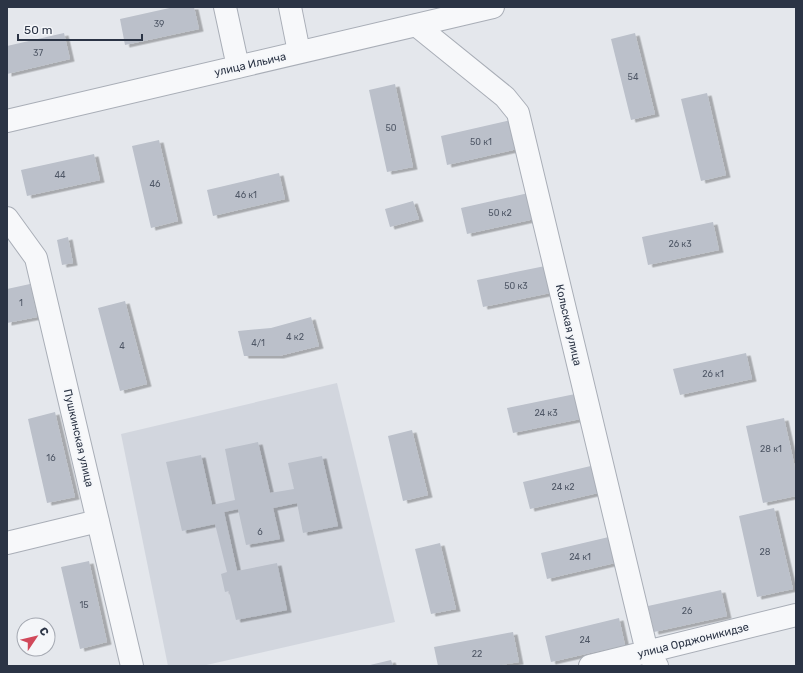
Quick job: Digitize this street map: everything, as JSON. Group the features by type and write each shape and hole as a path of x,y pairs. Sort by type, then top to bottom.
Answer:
{"street":[{"path":"225,7 238,66"},
{"path":"290,7 299,52"},
{"name":"улица Ильича","path":"7,121 492,7"},
{"name":"Кольская улица","path":"416,25 505,97 518,113 652,659"},
{"name":"Пушкинская улица","path":"7,218 36,258 132,666"},
{"path":"7,543 98,521"},
{"name":"улица Орджоникидзе","path":"590,666 652,659 796,615"}],"shaded area":[{"path":"337,383 395,622 202,666 168,666 121,434"}],"building":[{"path":"174,7 194,7 199,29 125,45 120,19"},
{"path":"64,33 70,59 7,74 7,46"},
{"path":"635,33 655,114 631,120 611,39"},
{"path":"395,84 413,167 387,172 369,90"},
{"path":"707,93 726,175 701,181 681,99"},
{"path":"516,119 522,148 447,165 441,136"},
{"path":"159,140 178,221 151,228 132,146"},
{"path":"94,154 100,180 27,196 21,170"},
{"path":"279,173 285,199 213,216 207,190"},
{"path":"533,192 539,218 467,234 461,208"},
{"path":"413,201 419,219 390,227 385,209"},
{"path":"713,222 719,250 648,265 642,237"},
{"path":"68,237 73,263 62,265 57,240"},
{"path":"550,265 555,292 483,307 477,280"},
{"path":"30,284 37,317 7,323 7,289"},
{"path":"125,301 147,384 120,391 98,308"},
{"path":"311,317 319,346 279,356 244,356 238,331 271,328"},
{"path":"746,353 752,379 680,395 673,369"},
{"path":"580,393 585,418 513,433 507,408"},
{"path":"55,412 75,497 47,503 28,419"},
{"path":"784,418 796,472 796,496 763,503 746,426"},
{"path":"412,430 428,495 403,501 388,436"},
{"path":"258,442 270,493 294,489 288,463 322,456 338,526 303,533 297,503 273,508 280,539 246,545 238,509 224,512 237,571 277,563 287,610 236,620 229,591 225,592 221,574 227,572 215,524 182,531 166,462 201,455 212,505 235,500 225,449"},
{"path":"595,465 602,492 530,509 523,482"},
{"path":"774,508 793,589 757,597 739,516"},
{"path":"613,536 619,562 547,579 541,553"},
{"path":"440,543 456,609 431,614 415,549"},
{"path":"89,561 107,642 80,649 61,567"},
{"path":"721,590 727,616 654,632 648,606"},
{"path":"619,618 625,645 551,662 545,636"},
{"path":"513,632 519,662 496,666 438,666 434,647"},
{"path":"391,660 393,666 370,666 370,665"}]}
